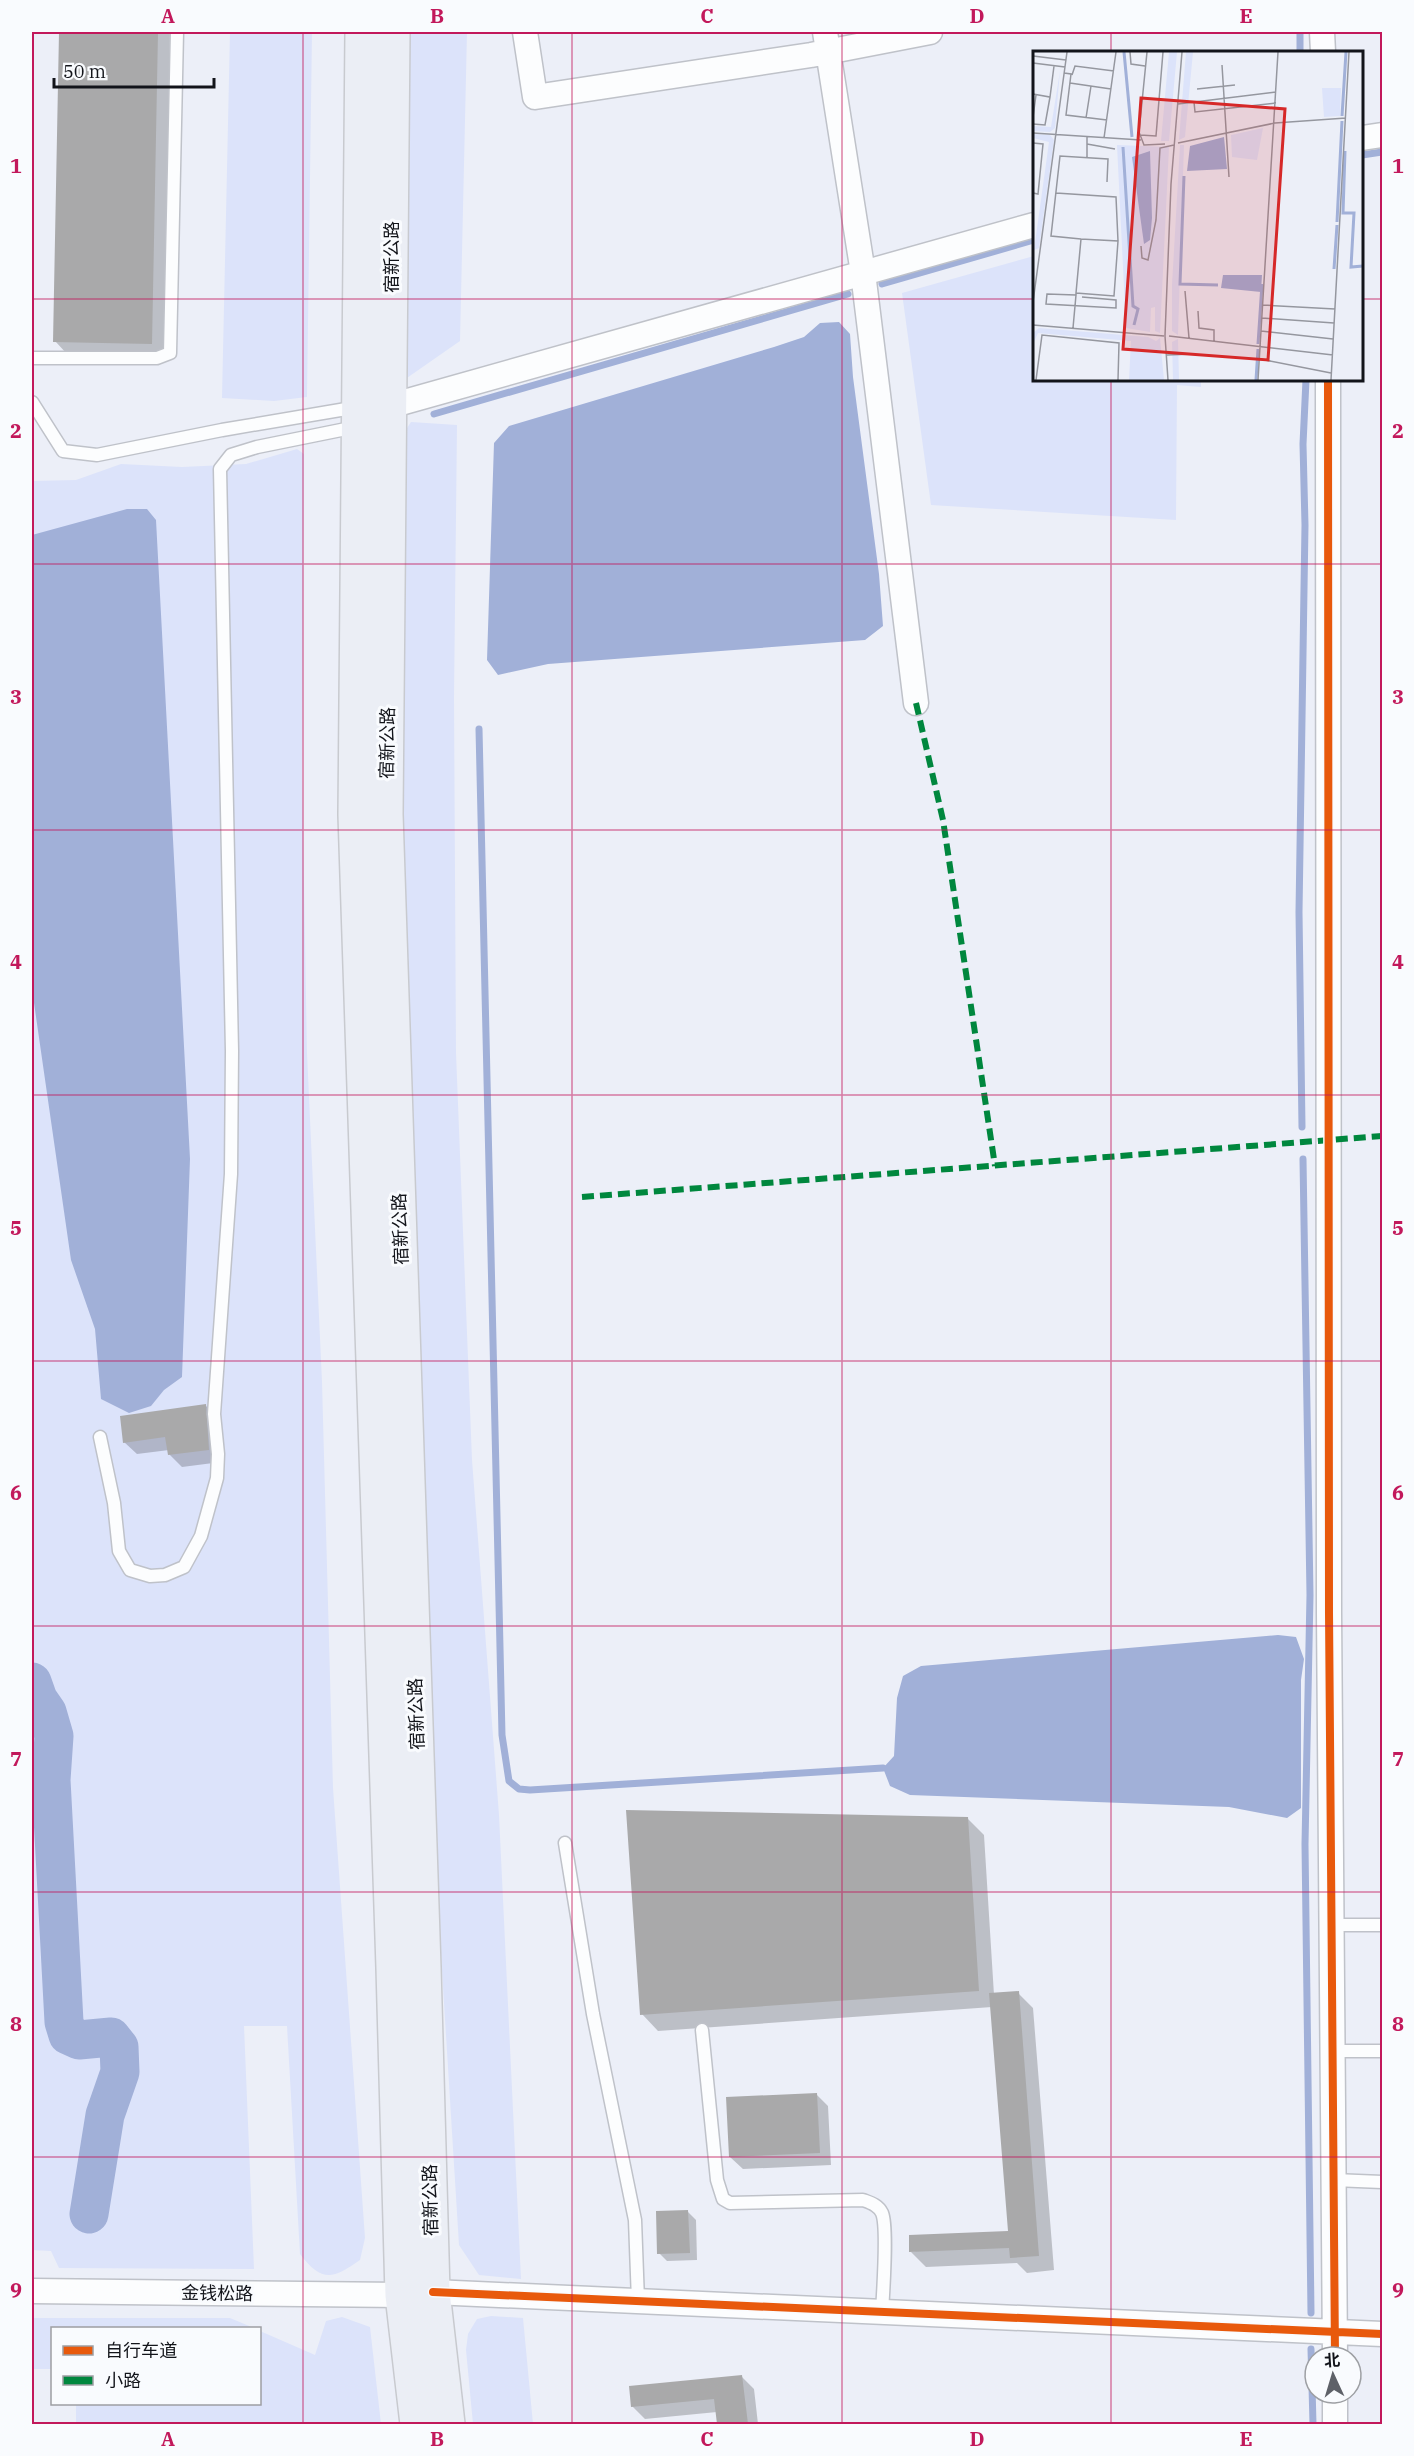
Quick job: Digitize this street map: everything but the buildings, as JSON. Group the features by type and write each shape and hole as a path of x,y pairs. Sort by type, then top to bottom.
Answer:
{"highway":[{"name":"宿新公路","path":"363,32 369,413"},
{"name":"宿新公路","path":"393,32 369,413 355,815 393,1956 417,2293 417,2424"},
{"name":"宿新公路","path":"417,2293 448,2424"}],"street":[{"path":"525,32 535,97 826,42 930,32"},
{"path":"1322,32 1323,51"},
{"path":"826,42 863,273 916,703"},
{"path":"1363,138 1383,135"},
{"path":"369,413 1033,226"},
{"path":"1328,381 1329,1613 1335,2345"},
{"name":"金钱松路","path":"32,2291 417,2293 1383,2334"},
{"path":"1335,2405 1335,2424"}],"lane":[{"path":"32,358 157,358 170,353 177,32"},
{"path":"32,402 63,451 98,455 222,430 369,413"},
{"path":"100,1437 114,1503 119,1551 130,1570 150,1576 165,1575 184,1567 201,1536 217,1478 218,1454 214,1414 231,1174 231,1039 220,469 231,455 369,413"},
{"path":"565,1843 593,2014 635,2220 638,2301"},
{"path":"1332,1925 1383,1924"},
{"path":"702,2030 717,2180 723,2199 730,2203 863,2200 874,2204 882,2213 884,2228 882,2312"},
{"path":"1333,2051 1383,2051"},
{"path":"1334,2180 1383,2182"}],"shaded area":[{"path":"230,32 312,32 307,397 274,401 222,398"},
{"path":"408,32 467,32 460,341 404,380"},
{"path":"1033,256 1033,381 1201,381 1201,387 1177,385 1176,520 931,505 902,293"},
{"path":"411,422 457,425 454,698 456,1053 472,1460 499,1815 521,2279 479,2275 459,2245 431,1793 399,811 401,437"},
{"path":"297,449 304,454 302,773 307,1053 322,1382 333,1788 365,2238 360,2260 335,2274 322,2274 315,2270 300,2254 287,2026 244,2026 254,2269 59,2268 51,2251 32,2250 32,481 76,480 121,464 182,467 246,464"},
{"path":"491,2316 523,2318 533,2424 473,2424 466,2350 468,2334 477,2319"},
{"path":"342,2317 370,2327 381,2424 76,2424 76,2405 261,2405 261,2331 315,2355 326,2321"},
{"path":"32,2318 230,2318 252,2327 51,2327 51,2369 32,2369"}],"water":[{"path":"839,322 850,334 853,377 879,574 883,626 865,640 548,664 498,675 487,660 494,443 509,426 774,347 804,337 820,323"},
{"path":"127,509 147,509 156,520 190,1159 182,1377 164,1390 151,1406 129,1413 101,1399 95,1329 71,1260 32,989 32,535"},
{"path":"1278,1635 1296,1637 1304,1659 1301,1680 1301,1808 1287,1818 1229,1807 910,1795 890,1786 883,1768 894,1756 897,1698 903,1676 921,1666"}],"waterway":[{"path":"1300,32 1300,51"},
{"path":"1363,155 1382,152"},
{"path":"882,284 1033,240"},
{"path":"434,414 848,294"},
{"path":"1302,1127 1299,912 1305,525 1303,444 1306,381"},
{"path":"479,729 502,1735 509,1781 519,1789 530,1790 883,1768"},
{"path":"1303,1159 1310,1595 1305,1844 1311,2313"},
{"path":"32,1682 38,1699 47,1712 54,1736 51,1780 64,2022 68,2035 79,2040 111,2037 119,2047 120,2072 105,2115 89,2214"},
{"path":"1312,2405 1313,2424"}],"marked path":[{"path":"916,703 943,820 995,1166"},
{"path":"582,1197 1382,1136"}],"cycle path":[{"path":"1328,381 1329,1613 1335,2345"},
{"path":"433,2292 1382,2334"}]}
